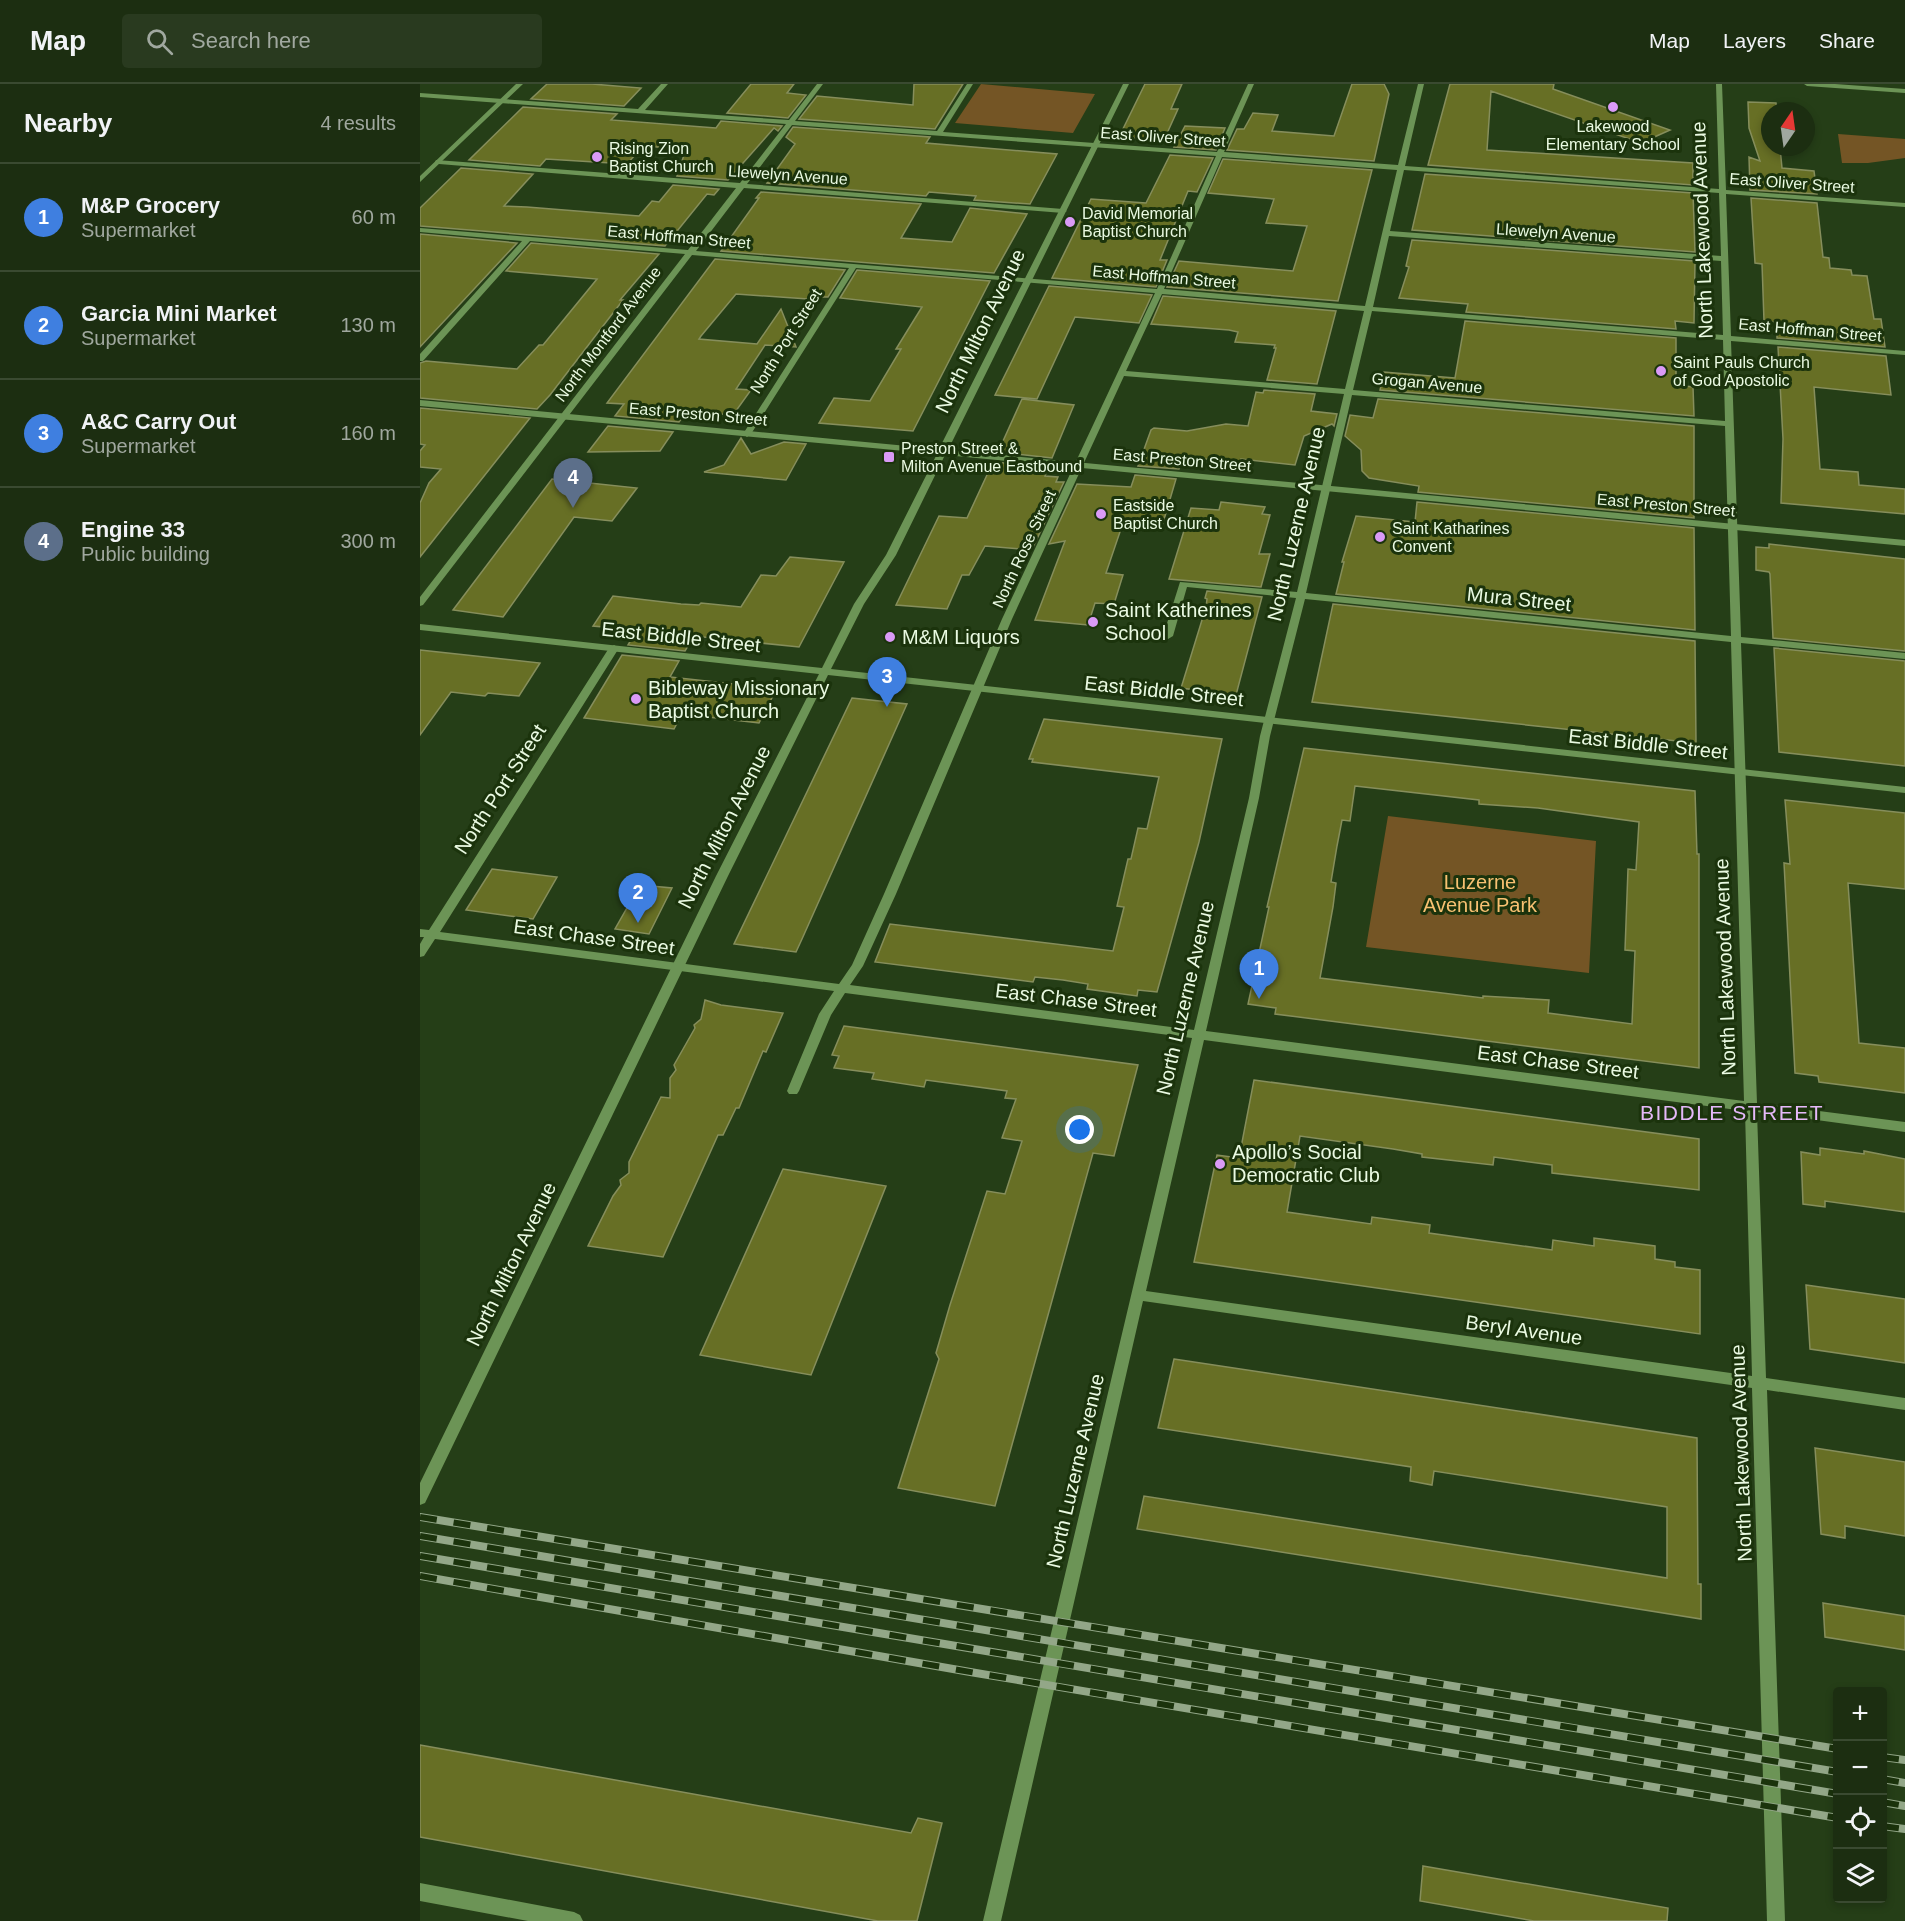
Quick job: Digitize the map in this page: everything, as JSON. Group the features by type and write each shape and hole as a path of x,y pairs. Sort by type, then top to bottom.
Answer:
{"street":[{"path":"420,180 520,84"},
{"path":"640,111 665,84"},
{"name":"North Montford Avenue","path":"420,603 820,84"},
{"path":"939,133 970,84"},
{"name":"North Milton Avenue","path":"420,1498 677,968 859,604 891,555 1126,84"},
{"name":"North Rose Street","path":"793,1091 825,1014 857,966 890,894 1008,619 1159,292 1251,84"},
{"name":"North Luzerne Avenue","path":"992,1921 1254,798 1269,720 1301,596 1421,84"},
{"name":"North Lakewood Avenue","path":"1719,84 1776,1921"},
{"path":"1807,84 1905,91"},
{"name":"East Oliver Street","path":"420,95 1905,205"},
{"name":"Llewelyn Avenue","path":"439,162 1063,211"},
{"name":"East Hoffman Street","path":"420,231 1905,353"},
{"name":"Llewelyn Avenue","path":"1386,233 1724,259"},
{"path":"420,359 528,239"},
{"name":"North Port Street","path":"747,434 854,266"},
{"name":"Grogan Avenue","path":"1121,373 1729,424"},
{"name":"East Preston Street","path":"420,403 1905,543"},
{"name":"Mura Street","path":"1168,636 1183,584 1905,656"},
{"name":"East Biddle Street","path":"420,627 1905,790"},
{"name":"North Port Street","path":"420,953 426,934 614,648"},
{"name":"East Chase Street","path":"426,934 1905,1127"},
{"name":"Beryl Avenue","path":"1137,1295 1905,1404"},
{"path":"420,1892 574,1921"}],"green space":[{"path":"981,84 1095,94 1073,133 955,123"},
{"path":"1838,134 1905,139 1905,158 1868,163 1842,163"},
{"name":"Luzerne Avenue Park","path":"1388,816 1596,841 1589,973 1366,947"}],"building":[{"path":"547,84 592,84 641,88 624,106 531,99"},
{"path":"751,84 794,84 787,93 806,95 788,118 727,113"},
{"path":"914,84 963,84 935,129 799,119 817,96 913,105"},
{"path":"1145,84 1182,84 1171,109 1178,109 1164,140 1119,137"},
{"path":"1352,84 1384,84 1389,94 1374,161 1227,150 1237,129 1244,129 1253,113 1278,115 1272,131 1334,136"},
{"path":"1450,84 1554,84 1553,89 1670,130 1641,143 1491,91 1487,150 1693,163 1693,185 1428,165"},
{"path":"1748,102 1761,102 1761,156 1781,156 1782,168 1814,171 1817,194 1750,190 1749,157 1760,161 1749,128"},
{"path":"523,107 617,114 611,120 716,128 721,121 782,126 778,131 774,128 728,180 677,176 686,149 643,146 627,164 546,159 540,166 469,160"},
{"path":"1185,126 1225,128 1216,150 1174,147"},
{"path":"793,127 930,137 926,143 1057,154 1030,204 974,200 976,196 929,192 926,196 767,183 795,144 786,137"},
{"path":"1170,155 1213,158 1197,192 1188,191 1160,260 1167,260 1156,287 1052,278 1091,199 1146,203"},
{"path":"1223,159 1372,170 1338,301 1167,287 1179,261 1293,271 1307,226 1266,223 1274,199 1208,193"},
{"path":"461,168 533,174 504,206 639,216 652,201 659,202 673,185 719,189 714,195 707,194 665,246 420,226 420,208"},
{"path":"1425,174 1693,193 1695,252 1412,230"},
{"path":"761,192 921,204 901,238 952,242 970,208 1027,214 994,273 721,251"},
{"path":"1751,198 1817,203 1823,257 1829,258 1830,268 1851,270 1852,275 1867,276 1874,319 1881,319 1885,347 1777,338 1777,322 1764,321 1762,264 1755,263"},
{"path":"420,234 517,243 420,347"},
{"path":"1412,240 1695,261 1694,323 1675,321 1676,329 1466,312 1468,304 1399,298 1409,267 1406,266"},
{"path":"531,243 659,254 620,300 623,300 537,409 420,398 420,363 426,361 517,369 539,345 543,345 597,279 506,271"},
{"path":"715,259 845,270 828,297 808,299 736,294 701,336 699,339 757,344 781,309 796,347 765,345 736,389 751,390 733,415 687,411 679,422 615,416 624,404 607,403"},
{"path":"857,270 990,281 913,431 819,423 834,398 870,401 901,349 896,349 922,307 840,298"},
{"path":"1049,286 1152,295 1139,323 1075,317 1037,399 995,395"},
{"path":"1163,296 1336,311 1317,384 1267,380 1275,345 1235,342 1238,332 1229,330 1151,324"},
{"path":"1465,321 1676,338 1676,385 1693,387 1694,416 1380,390 1384,372 1455,378"},
{"path":"1778,347 1886,356 1891,395 1814,387 1820,469 1858,472 1859,485 1905,489 1905,514 1781,503 1783,439"},
{"path":"1264,390 1315,394 1311,411 1337,414 1334,426 1332,424 1304,436 1295,465 1241,459 1241,462 1183,457 1179,469 1138,466 1151,430 1154,428 1187,431 1226,424 1248,426 1256,392 1263,393"},
{"path":"1022,399 1074,405 1052,458 998,452"},
{"path":"1378,399 1694,426 1694,518 1418,492 1419,486 1369,478 1362,471 1361,450 1345,436 1350,415 1373,418"},
{"path":"420,408 530,418 420,557 420,503 429,483 441,469 420,467 420,451 425,445 420,444"},
{"path":"608,426 673,432 660,451 588,452"},
{"path":"741,438 751,454 784,442 806,444 786,480 704,472 724,465"},
{"path":"993,462 1048,467 1045,476 1058,477 1056,482 1064,482 1033,547 1022,549 985,546 969,575 962,575 947,609 896,605 939,516 967,518"},
{"path":"1135,475 1176,479 1163,523 1124,520 1106,573 1123,575 1114,604 1095,603 1088,625 1035,620 1065,541 1049,544 1077,484 1131,487"},
{"path":"552,479 637,488 612,521 574,517 503,617 453,610"},
{"path":"1221,502 1265,507 1262,514 1270,515 1259,554 1270,554 1261,587 1169,579 1191,508 1219,510"},
{"path":"1417,502 1694,528 1695,630 1336,594 1344,562 1342,562 1356,516 1415,522"},
{"path":"1769,544 1905,559 1905,651 1773,638 1770,574 1756,570 1756,547 1769,548"},
{"path":"790,557 844,562 799,647 694,636 685,651 628,645 637,630 593,626 613,596 681,604 699,605 701,603 741,607 761,575 776,576"},
{"path":"1207,591 1262,597 1236,695 1181,688 1206,607"},
{"path":"1333,604 1695,641 1696,743 1312,702"},
{"path":"1774,648 1905,661 1905,766 1779,752"},
{"path":"420,650 540,663 519,696 488,693 485,696 451,692 420,735"},
{"path":"622,655 679,661 670,677 743,685 744,681 778,686 759,723 682,714 674,729 584,718"},
{"path":"852,698 907,704 796,952 734,944"},
{"path":"1044,719 1222,739 1199,842 1157,992 1138,990 1137,996 1087,989 1088,984 1063,980 1035,977 1033,982 875,962 890,924 1113,951 1124,907 1117,906 1128,859 1131,859 1138,828 1147,829 1159,777 1032,762 1033,759 1029,759"},
{"path":"1304,748 1695,791 1697,854 1699,854 1699,1068 1275,1014 1276,1008 1248,1004 1269,907 1267,907","holes":["1355,786 1479,800 1479,804 1538,808 1639,822 1636,870 1628,869 1625,950 1635,951 1632,1024 1548,1013 1549,1000 1483,996 1483,998 1320,978 1333,907 1336,883 1331,882 1337,846 1342,820 1350,821"]},
{"path":"1785,800 1905,813 1905,889 1848,883 1859,1043 1905,1048 1905,1093 1819,1082 1818,1076 1795,1073 1784,863 1790,864"},
{"path":"492,869 557,877 533,919 466,910"},
{"path":"640,885 672,888 649,934 615,929"},
{"path":"705,1000 721,1005 783,1013 766,1052 763,1051 739,1108 736,1108 723,1135 718,1135 663,1257 588,1246 613,1196 621,1185 620,1180 629,1173 629,1162 661,1097 670,1098 670,1078 676,1070 674,1065 695,1028 694,1025 701,1019"},
{"path":"844,1026 1138,1065 1114,1156 1093,1153 995,1506 898,1488 939,1359 936,1353 950,1305 987,1191 1005,1194 1022,1141 1002,1138 1016,1099 1005,1098 1007,1091 926,1080 924,1087 872,1079 874,1073 834,1068 839,1056 832,1055"},
{"path":"1254,1080 1699,1139 1699,1190 1552,1173 1552,1165 1494,1157 1493,1165 1422,1157 1422,1154 1393,1149 1300,1136 1287,1212 1371,1224 1372,1217 1430,1225 1429,1233 1552,1250 1553,1240 1594,1246 1594,1238 1655,1246 1655,1259 1675,1262 1675,1267 1700,1270 1700,1334 1194,1262 1217,1155 1239,1158"},
{"path":"1820,1148 1864,1154 1864,1151 1905,1159 1905,1212 1825,1201 1825,1207 1803,1204 1801,1152 1820,1155"},
{"path":"783,1169 886,1186 811,1375 700,1355"},
{"path":"1806,1285 1905,1299 1905,1363 1810,1349"},
{"path":"1174,1359 1697,1438 1698,1584 1701,1584 1701,1619 1137,1529 1144,1496 1667,1578 1667,1507 1434,1471 1432,1485 1410,1481 1411,1467 1158,1428"},
{"path":"1815,1448 1905,1462 1905,1536 1845,1526 1845,1538 1821,1534"},
{"path":"1823,1603 1905,1616 1905,1650 1825,1637"},
{"path":"420,1745 911,1833 918,1818 942,1823 917,1921 878,1921 420,1837"},
{"path":"1423,1866 1668,1908 1667,1921 1534,1921 1420,1901"}],"railway":[{"path":"420,1517 1833,1748"},
{"path":"420,1536 1833,1771"},
{"path":"420,1556 1833,1793"},
{"path":"420,1576 976,1673 1833,1817"},
{"path":"1887,1758 1905,1760"},
{"path":"1887,1780 1905,1783"},
{"path":"1887,1803 1905,1806"},
{"path":"1887,1827 1905,1829"}],"place":[{"name":"Lakewood Elementary School","path":"1613,107"},
{"name":"Rising Zion Baptist Church","path":"597,157"},
{"name":"David Memorial Baptist Church","path":"1070,222"},
{"name":"Saint Pauls Church of God Apostolic","path":"1661,371"},
{"name":"Preston Street & Milton Avenue Eastbound","path":"889,457"},
{"name":"Engine 33","path":"573,508"},
{"name":"Eastside Baptist Church","path":"1101,514"},
{"name":"Saint Katharines Convent","path":"1380,537"},
{"name":"Saint Katherines School","path":"1093,622"},
{"name":"M&M Liquors","path":"890,637"},
{"name":"Bibleway Missionary Baptist Church","path":"636,699"},
{"name":"A&C Carry Out","path":"887,707"},
{"name":"Garcia Mini Market","path":"638,923"},
{"name":"M&P Grocery","path":"1259,999"},
{"name":"Apollo’s Social Democratic Club","path":"1220,1164"}],"district":[{"name":"BIDDLE STREET","path":"1732,1112"}]}
